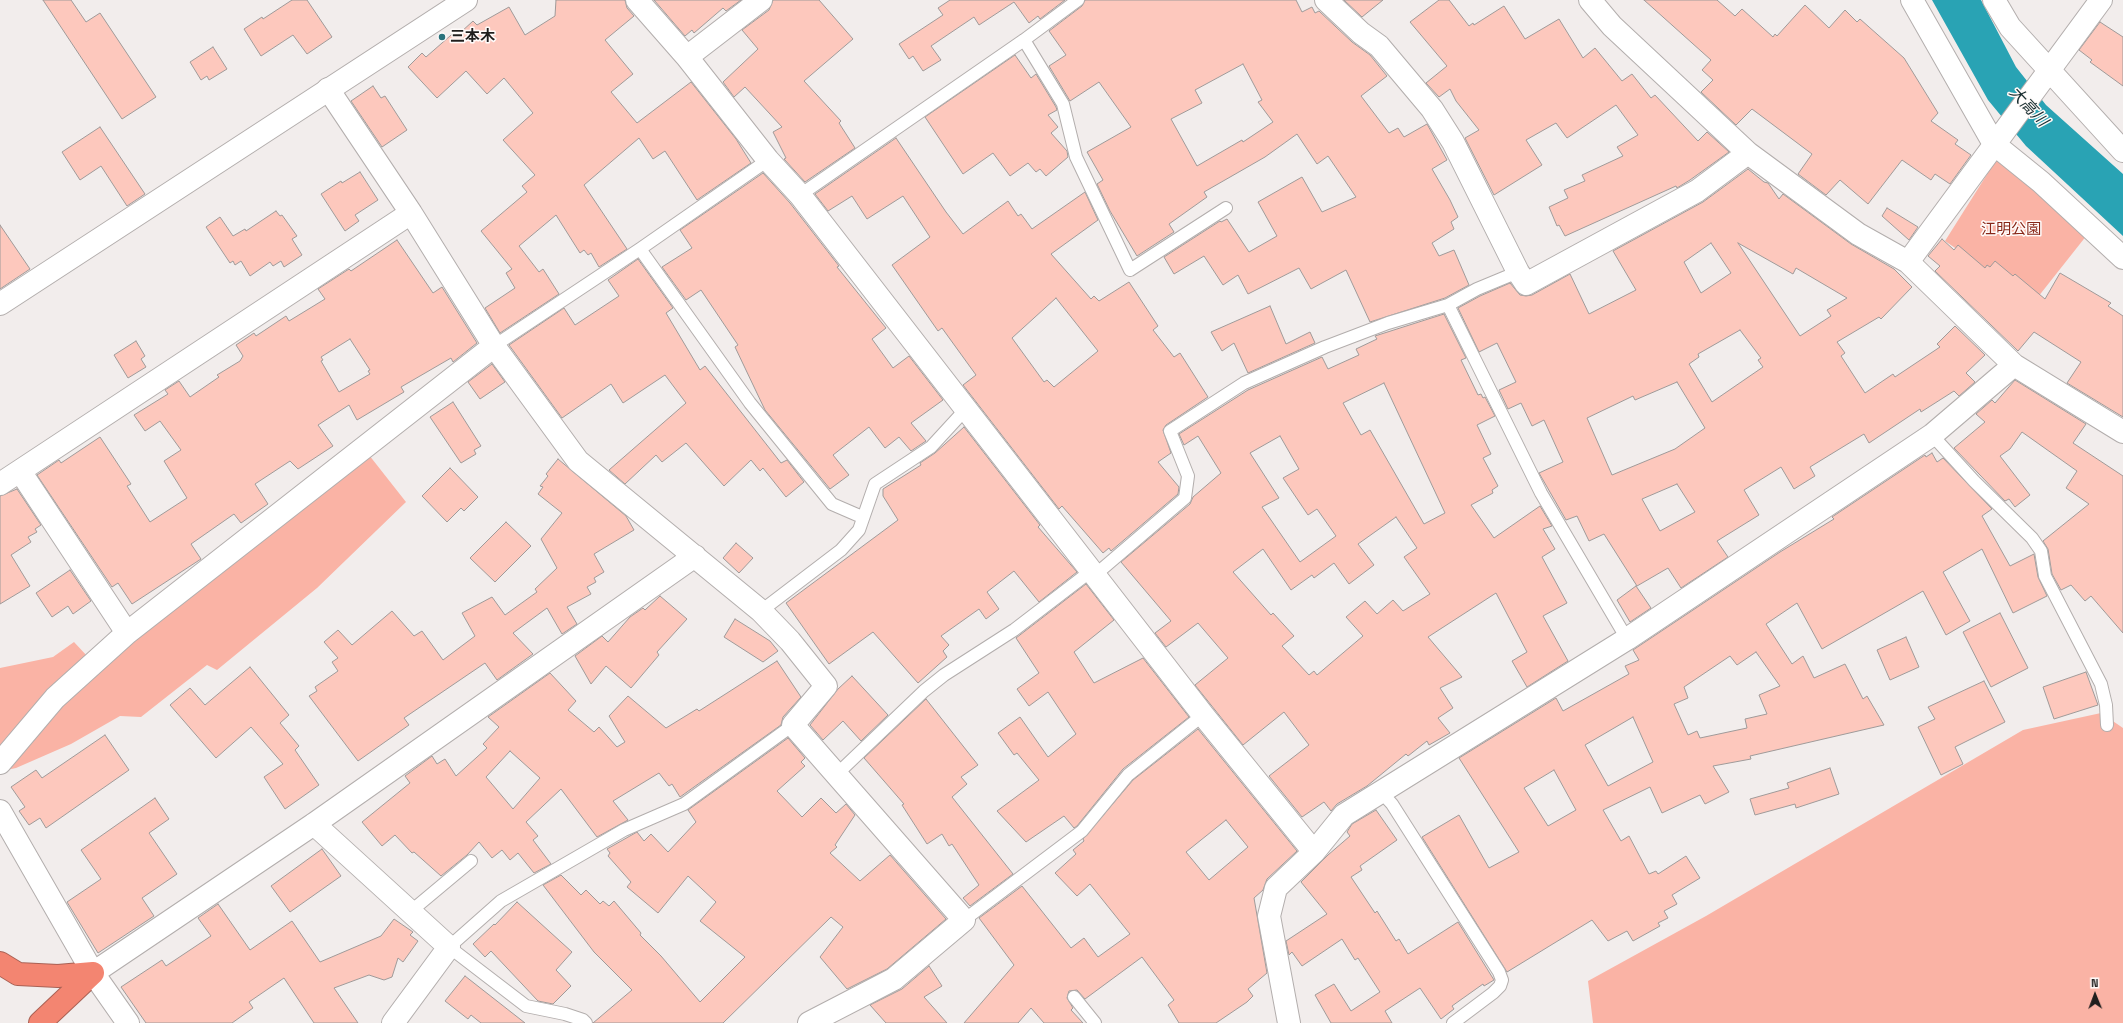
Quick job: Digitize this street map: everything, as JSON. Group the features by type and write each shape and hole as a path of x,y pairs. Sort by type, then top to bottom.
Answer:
{"highway":[{"path":"0,963 18,974 58,976 93,973"},
{"path":"40,1023 93,973"}],"street":[{"path":"0,304 466,0"},
{"path":"637,0 687,57 768,160 800,195 965,410 1203,715 1314,852"},
{"path":"687,57 761,0"},
{"path":"1326,0 1361,33 1379,46 1432,109 1453,142 1518,272 1526,284 1696,191 1748,153"},
{"path":"1590,0 1612,26 1748,153 1858,234 1908,262 2014,365 2123,432"},
{"path":"1912,0 1999,138 2041,182 2123,258"},
{"path":"1994,0 2045,78 2123,151"},
{"path":"1908,262 2101,0"},
{"path":"328,89 411,213 494,346 578,461 761,611 790,641 826,686 793,725 964,920 894,979 809,1023"},
{"path":"0,484 411,213"},
{"path":"0,764 55,698 126,633 494,346"},
{"path":"1289,1023 1269,916 1276,888 1314,852 1344,815 1627,640 1932,435 2014,365"},
{"path":"20,471 126,633"},
{"path":"93,973 314,824 695,556"},
{"path":"0,811 93,973 128,1023"},
{"path":"314,824 449,947 392,1023"}],"lane":[{"path":"800,195 1024,40 1078,0"},
{"path":"1024,40 1063,104 1076,157 1130,270 1226,208"},
{"path":"494,346 640,249 768,160"},
{"path":"640,249 750,403 832,504 862,517"},
{"path":"836,775 924,691 944,675 1014,630 1093,573 1185,498 1188,476 1170,431 1244,383 1325,347 1388,323 1448,305 1477,289 1518,272"},
{"path":"1448,305 1541,493 1627,640"},
{"path":"761,611 841,550 859,530 862,517 875,484 931,447 965,410"},
{"path":"1932,435 1974,481 2032,538 2041,551 2045,576 2101,684 2106,705 2107,725"},
{"path":"964,920 1082,831 1128,775 1203,715"},
{"path":"586,1023 583,1020 564,1014 526,1006 449,947 501,901 624,830 684,804 793,725"},
{"path":"1381,792 1392,804 1499,972 1502,980 1500,986 1493,993 1453,1023"},
{"path":"410,912 471,861"},
{"path":"1074,997 1095,1023"}],"green space":[{"name":"江明公園","path":"1998,157 2087,235 2034,302 1945,241"},
{"path":"369,455 406,502 317,588 217,670 207,665 141,717 120,716 71,744 16,768 2,771 60,701 133,637"},
{"path":"74,642 88,657 0,750 0,668 53,657"},
{"path":"2101,713 2123,728 2123,1023 1593,1023 1588,981 1706,916 2023,730"}],"water":[{"name":"大高川","path":"1932,0 1981,0 2016,67 2046,105 2123,174 2123,236 2026,146 1988,100"}],"building":[{"path":"43,0 71,0 86,22 100,13 156,97 122,119"},
{"path":"292,0 307,0 332,37 307,54 293,35 261,56 244,29 262,17 263,19"},
{"path":"556,0 625,0 627,8 634,16 605,40 633,74 611,92 637,123 691,82 736,139 751,163 697,200 665,151 653,159 639,138 584,185 627,249 599,267 591,253 588,255 584,250 580,253 556,215 519,246 539,272 543,269 559,294 500,333 485,308 515,288 506,273 512,269 481,231 527,192 522,186 535,175 503,140 533,113 504,78 487,94 466,71 437,98 408,67 422,53 426,57 458,29 461,32 473,21 477,25 509,7 525,35 555,16"},
{"path":"654,0 741,0 726,11 723,8 694,33 692,30 685,36"},
{"path":"773,0 819,0 853,39 804,81 841,121 839,123 855,148 805,182 784,159 786,158 773,132 782,127 745,87 734,97 723,82 758,49 742,30 769,10"},
{"path":"950,0 1065,0 1040,19 1038,16 1029,23 1014,2 979,25 974,17 931,46 941,60 923,71 913,56 909,59 899,44 943,15 938,8"},
{"path":"1085,0 1296,0 1302,12 1312,7 1315,13 1319,11 1352,42 1370,55 1387,76 1361,96 1389,133 1398,128 1404,137 1427,124 1447,160 1432,169 1458,217 1451,222 1454,229 1432,243 1439,256 1454,250 1469,285 1445,298 1370,322 1346,270 1311,289 1299,268 1248,294 1238,275 1223,285 1204,256 1174,274 1164,257 1220,221 1221,222 1227,219 1249,252 1277,236 1258,202 1302,177 1322,212 1356,197 1328,156 1317,164 1297,134 1265,157 1204,192 1207,197 1169,224 1174,232 1137,256 1110,211 1097,184 1103,180 1087,152 1131,127 1099,82 1070,101 1049,66 1066,55 1049,31 1082,6","holes":["1243,64 1262,100 1258,102 1273,122 1243,142 1242,140 1197,166 1171,119 1202,103 1195,90"]},
{"path":"1344,0 1383,0 1362,17"},
{"path":"1439,0 1449,0 1469,26 1473,23 1474,25 1504,6 1525,39 1559,19 1583,58 1595,48 1622,81 1632,74 1651,98 1655,95 1698,141 1707,132 1729,152 1677,188 1676,186 1565,236 1559,225 1557,226 1549,207 1568,198 1564,190 1585,181 1582,175 1623,156 1617,147 1638,135 1616,105 1567,138 1556,123 1526,140 1542,165 1494,195 1465,138 1479,130 1456,101 1450,89 1439,97 1426,83 1447,66 1410,22"},
{"path":"1644,0 1717,0 1735,16 1742,9 1773,37 1775,34 1777,36 1805,5 1829,28 1845,10 1857,22 1860,19 1904,58 1938,113 1931,121 1958,140 1955,144 1971,155 1950,184 1935,174 1931,180 1902,160 1868,204 1840,180 1826,195 1798,174 1812,154 1752,109 1736,125 1701,92 1713,80 1702,70 1711,60"},
{"path":"2100,22 2123,37 2123,86 2090,62 2092,60 2079,50"},
{"path":"213,47 227,69 209,80 207,76 201,80 190,62"},
{"path":"1015,55 1031,78 1036,74 1056,107 1057,110 1048,115 1058,127 1051,133 1067,151 1068,157 1046,176 1040,169 1036,172 1028,163 1010,176 993,153 963,174 925,117"},
{"path":"373,86 381,98 385,96 407,130 382,147 351,101"},
{"path":"100,127 145,194 127,206 101,166 80,180 62,152"},
{"path":"896,138 946,212 963,234 1008,201 1018,216 1021,214 1032,229 1085,192 1098,220 1051,254 1091,299 1094,296 1099,301 1129,282 1158,326 1153,330 1174,357 1180,353 1208,397 1166,425 1163,430 1171,453 1158,462 1179,487 1178,494 1111,551 1109,548 1103,553 1062,506 1059,509 963,385 976,375 942,328 938,331 892,265 930,237 903,196 867,219 852,196 828,211 815,194","holes":["1056,298 1098,351 1054,387 1047,380 1044,382 1012,338"]},
{"path":"1748,169 1764,182 1768,183 1779,199 1783,194 1851,244 1894,269 1912,287 1881,319 1879,317 1837,342 1845,353 1841,356 1865,393 1893,374 1895,377 1940,347 1937,344 1955,326 1985,355 1966,373 1975,382 1959,396 1954,391 1921,412 1920,409 1869,443 1864,434 1810,467 1815,476 1794,489 1781,467 1744,490 1759,515 1717,541 1728,557 1681,588 1668,568 1637,586 1604,534 1589,541 1577,516 1566,520 1539,473 1563,462 1544,420 1532,426 1521,403 1508,409 1499,390 1516,382 1497,343 1479,352 1458,308 1480,296 1510,283 1520,295 1532,295 1570,274 1589,314 1636,290 1613,251 1703,202","holes":["1711,243 1731,273 1701,293 1684,262","1738,243 1793,274 1796,268 1847,298 1827,310 1831,316 1800,336","1740,330 1761,358 1758,360 1763,367 1712,402 1689,364 1699,357 1698,354","1677,382 1705,428 1675,449 1612,475 1587,418 1633,396 1635,400","1677,484 1695,512 1660,531 1642,499"]},
{"path":"360,172 378,200 355,215 359,221 345,231 321,194 341,181 342,183"},
{"path":"763,173 790,203 839,266 837,267 886,328 872,339 893,368 909,356 943,400 911,423 926,441 911,451 899,437 885,448 869,427 833,455 849,475 830,489 765,410 735,347 738,345 701,290 686,300 662,267 692,248 680,230"},
{"path":"1887,208 1918,227 1909,240 1882,216"},
{"path":"276,211 280,216 282,215 297,236 292,239 302,255 284,267 281,261 273,266 270,262 250,276 241,261 235,265 233,261 230,263 206,227 220,217 233,236 245,229 246,231"},
{"path":"0,225 30,269 0,289"},
{"path":"1942,239 1954,250 1958,245 1985,268 1987,265 1990,267 1995,261 2013,276 2015,274 2045,299 2060,273 2111,303 2108,306 2123,316 2123,417 2067,383 2081,362 2034,332 2018,351 1935,271 1940,266 1928,256"},
{"path":"397,240 433,293 442,287 477,343 453,362 451,358 401,387 404,392 357,420 349,405 318,425 333,446 298,469 290,461 255,484 268,504 241,523 234,514 191,544 201,559 132,604 118,583 112,587 37,475 59,460 61,463 100,437 131,484 127,486 150,522 187,498 164,461 181,450 160,421 145,431 134,415 168,394 165,390 179,381 190,397 219,377 217,375 240,361 243,356 236,345 254,333 256,336 286,316 289,321 325,299 318,289 349,269 351,271","holes":["350,339 370,370 368,371 370,374 339,392 321,361 323,360 321,357"]},
{"path":"638,259 673,308 666,313 700,370 705,366 781,463 787,460 804,482 786,497 763,468 760,471 751,460 724,486 686,443 662,462 656,455 625,484 609,470 686,403 665,375 623,403 611,384 562,418 509,345 564,308 575,325 619,296 608,280"},
{"path":"1270,306 1286,344 1310,332 1315,343 1248,373 1234,343 1222,351 1211,332"},
{"path":"1444,314 1466,358 1461,360 1478,395 1481,394 1483,398 1485,397 1495,416 1477,425 1491,454 1483,458 1498,486 1492,490 1493,493 1471,505 1494,538 1540,506 1552,526 1543,529 1555,549 1542,557 1567,603 1543,616 1568,661 1527,687 1512,661 1527,652 1496,593 1428,637 1462,677 1440,688 1453,708 1438,718 1450,733 1429,745 1427,741 1408,756 1406,754 1367,786 1337,804 1331,811 1324,802 1302,817 1269,776 1309,745 1284,712 1243,745 1195,685 1228,658 1198,623 1166,647 1155,633 1171,621 1121,562 1190,504 1193,497 1221,473 1198,436 1184,445 1179,434 1248,390 1322,357 1328,369 1359,355 1356,349 1377,339 1375,336","holes":["1384,383 1445,513 1424,524 1370,430 1361,435 1343,403","1280,436 1299,469 1283,478 1308,515 1317,509 1336,536 1300,562 1262,507 1279,498 1250,453","1396,517 1417,548 1404,557 1430,594 1403,611 1393,600 1377,614 1365,601 1346,617 1363,636 1317,675 1314,671 1309,675 1282,646 1294,636 1273,613 1271,615 1233,572 1263,549 1291,590 1312,575 1314,578 1334,563 1349,584 1374,565 1358,544"]},
{"path":"136,341 145,356 141,359 146,367 128,378 114,355"},
{"path":"492,364 505,382 480,399 468,382"},
{"path":"2015,380 2086,424 2073,443 2123,476 2123,633 2091,596 2085,601 2071,585 2061,590 2052,574 2048,549 2043,541 2089,504 2066,488 2077,471 2022,432 2010,449 2000,456 2030,495 2015,507 2009,499 2005,501 1954,448 1985,422 1976,414 1992,400 1995,403"},
{"path":"453,402 481,446 474,450 476,454 461,463 430,417"},
{"path":"964,427 1040,525 1038,527 1077,572 1039,602 1014,571 987,592 999,609 986,619 979,609 941,636 949,645 943,651 947,657 918,683 873,632 829,664 786,603 898,520 883,496 883,489 921,465 920,463 935,453"},
{"path":"1932,453 1937,462 1943,458 1992,509 1982,516 2010,566 2034,554 2038,577 2047,596 2013,613 1982,549 1943,572 1970,621 1946,635 1923,591 1822,649 1797,603 1766,624 1792,664 1803,656 1814,678 1845,664 1863,699 1867,696 1884,725 1750,756 1751,759 1713,766 1729,792 1705,804 1700,795 1662,813 1650,787 1603,810 1621,841 1629,836 1649,874 1656,871 1658,874 1686,856 1700,878 1672,895 1677,904 1664,911 1668,918 1658,923 1660,926 1633,941 1627,931 1608,941 1592,920 1507,972 1422,837 1459,815 1489,868 1519,852 1459,758 1556,698 1563,711 1629,674 1625,666 1639,660 1633,650 1780,552 1834,519 1832,517 1925,455 1926,457","holes":["1756,652 1780,686 1759,695 1767,714 1745,719 1747,728 1700,738 1697,731 1688,735 1674,704 1688,698 1684,687 1730,656 1737,665","1633,717 1653,762 1608,786 1585,745","1554,770 1576,810 1548,826 1524,788"]},
{"path":"558,459 626,516 634,530 594,554 604,572 594,578 596,582 587,587 591,594 567,607 577,624 562,634 547,608 513,633 533,654 497,680 485,663 404,718 409,725 358,761 309,696 317,691 315,687 338,671 332,662 338,658 324,642 338,630 352,645 392,611 414,636 422,631 443,660 475,636 462,613 492,597 505,615 537,592 535,589 557,568 541,539 562,513 538,494 543,487 540,486 548,476 546,474"},
{"path":"450,468 478,497 464,511 461,508 447,522 422,496"},
{"path":"17,489 41,525 35,529 37,532 28,537 31,542 11,555 30,586 0,604 0,496"},
{"path":"506,522 531,546 495,582 470,558"},
{"path":"736,543 753,558 739,573 723,558"},
{"path":"70,570 91,601 73,614 68,606 52,617 36,593"},
{"path":"1086,584 1114,620 1074,652 1094,683 1143,658 1189,717 1123,769 1077,826 1074,828 1064,816 1026,842 997,811 1039,780 1017,753 1014,755 998,733 1020,717 1048,757 1076,734 1048,692 1029,706 1017,689 1039,673 1016,638"},
{"path":"1636,586 1651,608 1630,622 1617,600"},
{"path":"660,596 687,619 657,652 659,655 631,688 606,666 591,684 575,656 602,636 608,642 630,617 643,608 645,610"},
{"path":"2000,613 2028,668 1991,687 1963,632"},
{"path":"735,619 770,641 778,651 763,662 724,637"},
{"path":"1906,637 1919,667 1890,680 1877,650"},
{"path":"777,661 801,697 783,717 781,725 680,797 672,784 669,786 659,773 613,801 628,820 597,837 561,789 526,822 538,836 533,840 551,864 534,873 518,853 510,860 502,850 492,858 479,842 467,855 441,876 414,852 412,853 395,835 382,846 362,822 410,783 405,776 432,756 437,764 445,759 456,776 487,748 483,744 499,727 488,717 550,673 576,701 568,710 594,732 599,727 617,747 625,742 609,716 628,696 666,728 697,709 699,711","holes":["510,751 540,778 513,809 486,777"]},
{"path":"250,667 289,715 280,723 299,746 295,750 319,785 285,809 264,777 283,764 251,727 216,758 170,705 190,688 205,705"},
{"path":"2086,672 2098,705 2054,719 2043,687"},
{"path":"852,676 888,715 861,741 843,721 823,740 810,725 838,689"},
{"path":"1984,681 2005,722 1955,747 1963,764 1941,775 1918,727 1935,719 1928,707"},
{"path":"926,699 978,765 961,777 967,784 952,797 1013,874 970,906 963,898 979,885 952,844 949,846 942,834 927,844 902,805 904,804 864,758"},
{"path":"1198,729 1297,851 1267,879 1263,890 1254,898 1267,973 1248,989 1253,996 1247,1002 1216,1023 1179,1023 1168,1005 1174,1000 1142,957 1085,999 1077,990 1069,991 1067,998 1073,1008 1071,1010 1083,1023 1044,1023 1031,1008 1018,1023 964,1023 1014,965 979,918 1022,886 1071,948 1084,938 1098,957 1130,934 1090,884 1077,896 1055,873 1076,854 1073,850 1084,841 1083,839 1133,780","holes":["1226,820 1248,847 1209,880 1186,852"]},
{"path":"105,735 129,770 46,828 40,818 29,825 19,811 25,807 11,787 36,770 42,778"},
{"path":"788,738 805,758 801,762 805,766 777,791 802,817 821,798 836,813 846,804 855,815 835,845 837,847 830,853 860,881 890,855 946,919 887,969 847,989 820,957 843,927 831,917 723,1023 593,1023 632,990 594,952 543,885 561,875 581,895 586,890 600,904 603,901 609,906 614,901 641,933 640,935 661,956 700,1002 745,957 700,921 716,902 688,876 658,913 627,887 631,882 608,856 610,853 607,849 637,832 644,841 651,834 668,852 696,822 688,810"},
{"path":"1830,768 1839,794 1796,808 1795,804 1755,815 1750,799 1789,788 1787,783"},
{"path":"155,798 169,819 149,833 177,874 142,898 154,916 98,953 67,902 101,879 81,850"},
{"path":"1376,810 1397,840 1360,866 1362,870 1351,877 1375,913 1377,911 1396,941 1399,939 1408,954 1458,922 1494,980 1484,986 1483,984 1452,1006 1454,1009 1441,1019 1420,988 1385,1011 1392,1023 1331,1023 1315,995 1334,984 1351,1011 1380,992 1358,958 1355,960 1342,939 1302,966 1292,952 1289,955 1286,941 1327,914 1301,882 1328,855 1350,836 1347,832 1352,824"},
{"path":"322,849 341,876 290,912 271,886"},
{"path":"517,902 572,952 556,970 571,986 553,1004 538,1001 491,951 485,957 473,944 494,924 495,925"},
{"path":"218,904 250,950 292,921 320,962 381,936 394,919 413,932 410,935 418,941 403,962 398,958 392,977 384,980 369,975 334,988 358,1023 314,1023 284,978 249,1002 253,1008 232,1023 146,1023 121,987 162,960 166,966 211,936 198,918"},
{"path":"929,966 942,986 924,997 947,1023 886,1023 870,1005 902,989"},
{"path":"465,976 525,1023 481,1023 471,1015 468,1019 445,1001"}],"place":[{"name":"三本木","path":"442,37"}]}
